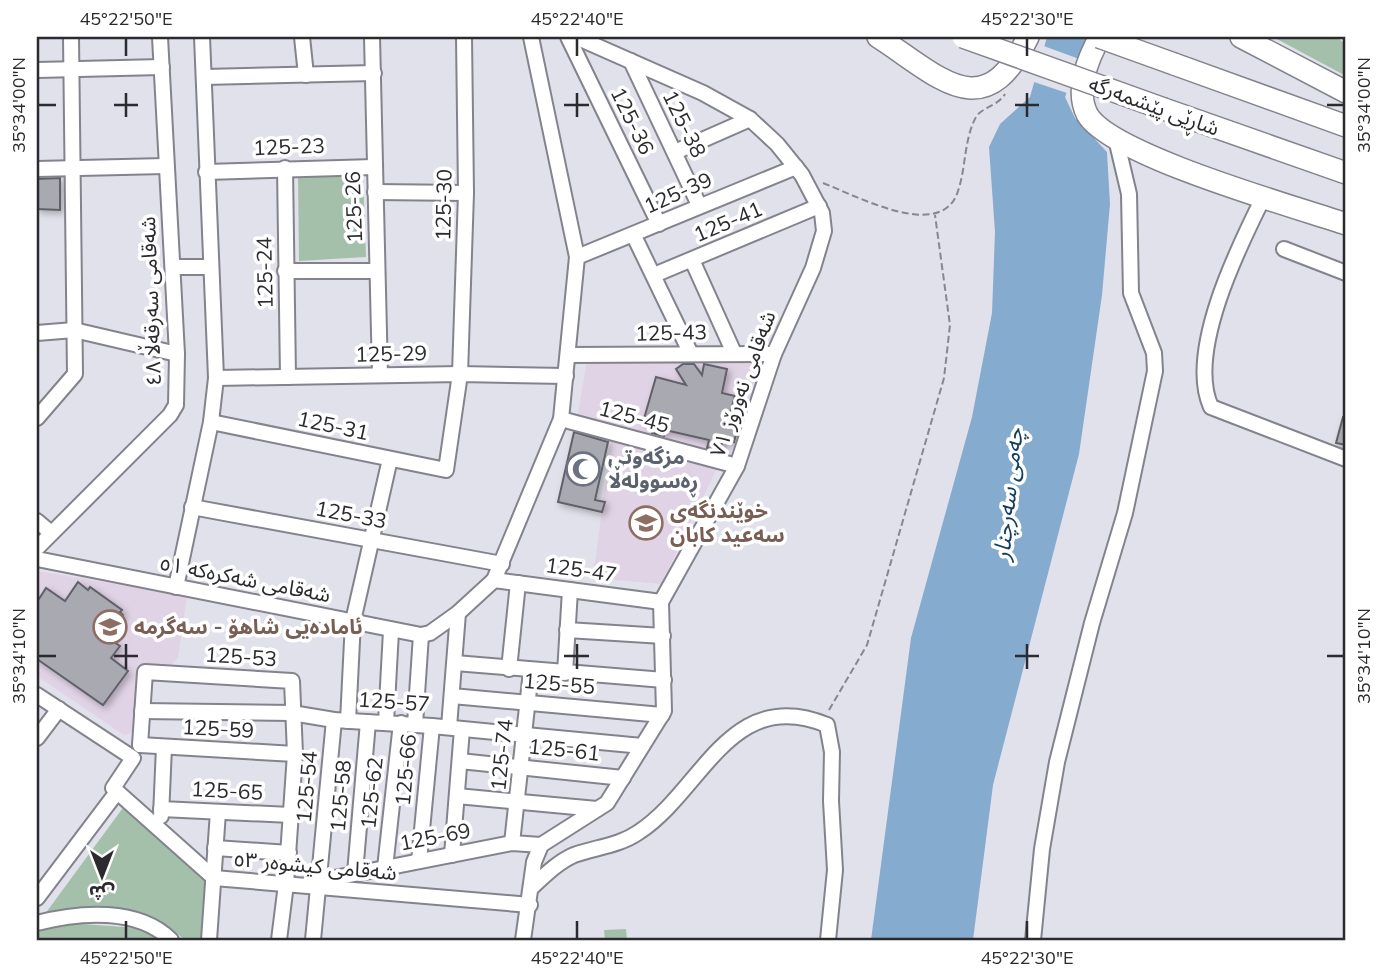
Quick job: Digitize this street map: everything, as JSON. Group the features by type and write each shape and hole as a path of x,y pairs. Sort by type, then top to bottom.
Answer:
{"highway":[{"path":"878,37 926,70 965,86 985,87 1007,73 1028,37"},
{"name":"شاڕێی پێشمەرگە","path":"963,37 1346,173"},
{"path":"1346,127 1099,37 1086,70 1083,104 1094,123 1116,139 1146,154 1346,224"},
{"path":"1241,37 1346,92"}],"street":[{"path":"37,418 75,374 71,37"},
{"name":"شەقامی سەرقەڵا ٤٨","path":"37,548 50,532 170,415 176,404 177,354 160,37"},
{"path":"176,587 211,422 216,378 202,37"},
{"path":"302,37 306,75"},
{"name":"125-26","path":"372,37 380,375"},
{"name":"125-30","path":"446,470 460,374 466,193 464,37"},
{"path":"400,723 421,635 430,634 458,613 494,580 561,419 577,257 531,37"},
{"name":"125-36","path":"568,37 659,224"},
{"name":"شەقامی نەورۆز ٧١","path":"576,37 703,93 750,119 799,171 819,206 824,222 820,247 774,354 737,466 662,602"},
{"name":"125-38","path":"631,61 699,205"},
{"path":"37,70 162,67"},
{"path":"204,77 374,73"},
{"path":"675,152 750,119"},
{"path":"1032,940 1042,849 1057,762 1092,623 1127,506 1156,371 1154,353 1131,293 1129,194 1116,139"},
{"path":"37,170 165,166"},
{"name":"125-23","path":"206,172 374,167"},
{"name":"125-24","path":"285,168 288,377"},
{"name":"125-39","path":"577,257 634,236 699,205 799,171"},
{"path":"375,192 466,193"},
{"path":"1264,196 1232,260 1211,330 1204,378 1206,397 1211,407 1346,459"},
{"name":"125-41","path":"654,275 819,206"},
{"path":"634,236 691,354"},
{"path":"1284,249 1346,272"},
{"path":"692,260 734,353"},
{"path":"173,267 211,267"},
{"path":"285,271 377,271"},
{"path":"37,332 74,331 177,354"},
{"name":"125-43","path":"568,355 774,354"},
{"name":"125-29","path":"216,378 460,374 566,376"},
{"name":"125-45","path":"561,419 737,466"},
{"name":"125-31","path":"211,422 446,470"},
{"name":"125-54","path":"313,940 354,621 390,460"},
{"name":"125-33","path":"192,507 502,564"},
{"path":"37,521 50,532"},
{"name":"شەقامی شەکرەکە ٥١","path":"37,559 421,635"},
{"name":"125-47","path":"494,580 662,602"},
{"path":"509,669 517,583"},
{"path":"565,673 570,590"},
{"path":"523,940 534,862 541,845 607,803 662,715 662,602"},
{"path":"452,855 460,761 452,696 458,613"},
{"path":"568,630 663,636"},
{"path":"391,631 400,723"},
{"path":"455,663 664,680"},
{"name":"125-74","path":"512,843 531,671"},
{"name":"125-53","path":"142,711 145,672 292,681 292,713"},
{"path":"37,695 133,758 113,788 117,792 37,898"},
{"name":"125-55","path":"452,696 662,715"},
{"path":"37,738 59,709"},
{"path":"125,753 140,745 142,711"},
{"name":"125-57","path":"142,711 292,713 341,720 642,746"},
{"path":"279,940 291,885 289,853 295,754 292,713"},
{"path":"532,887 571,856 624,841 650,825 711,755 743,730 761,720 785,715 809,718 827,725 832,752 831,813 835,870 828,940"},
{"name":"125-58","path":"355,873 368,722"},
{"name":"125-62","path":"385,868 400,723"},
{"name":"125-66","path":"419,861 432,726"},
{"name":"125-59","path":"140,745 295,754"},
{"path":"160,828 164,747"},
{"name":"125-61","path":"460,761 623,778"},
{"name":"شەقامی کیشوەر ٥٣","path":"117,792 214,878 291,885"},
{"path":"457,796 597,809"},
{"name":"125-65","path":"161,809 291,816"},
{"path":"209,940 218,812"},
{"name":"125-69","path":"291,885 320,885 355,873 512,843 541,845"},
{"path":"215,848 289,853"},
{"name":"شەقامی کیشوەر ٥٣","path":"320,885 530,905"},
{"path":"37,923 76,916 118,917 151,925 172,940"}],"path":[{"path":"799,171 905,213 920,217 935,215 949,207 958,195 976,118 1002,100 1007,92 1007,73"},
{"path":"827,725 834,698 852,674 867,645 944,378 950,325 935,215"}],"shaded area":[{"path":"762,359 729,459 577,420 587,360"},
{"name":"خوێندنگەی سەعید کابان","path":"611,441 717,468 661,584 593,578"},
{"name":"ئامادەیی شاهۆ - سەگرمە","path":"37,571 187,596 178,658 169,666 139,665 136,732 124,735 37,676"}],"green space":[{"path":"1273,37 1337,37 1346,45 1346,76"},
{"path":"363,176 366,257 299,261 298,177"},
{"path":"125,805 209,882 204,940 185,940 169,927 136,913 84,910 45,914"},
{"path":"67,923 139,928 163,940 37,940 37,935 45,927"},
{"path":"626,929 627,940 605,940 604,930"}],"water":[{"name":"چەمی سەرچنار","path":"1047,37 1087,37 1065,97 1075,118 1107,152 1110,204 1102,295 1079,454 993,785 973,940 871,940 911,638 972,417 992,313 995,232 989,147 1000,124 1030,97"}],"pier":[{"path":"1041,45 1082,60 1070,94 1031,81"}],"building":[{"path":"60,178 60,210 37,209 37,179"},
{"path":"683,364 694,364 702,375 704,364 727,369 722,393 735,396 731,410 742,413 734,442 723,440 720,451 707,448 709,440 665,430 664,436 652,433 653,425 643,422 656,377 686,385 676,369"},
{"path":"1343,417 1346,417 1346,445 1336,443"},
{"name":"مزگەوتی ڕەسوولەڵا","path":"574,432 608,442 595,500 605,502 602,512 558,502"},
{"path":"78,582 88,590 90,587 122,610 120,612 123,615 106,637 120,646 111,658 128,671 103,705 37,659 37,602 46,588 65,601"}],"place":[{"name":"مزگەوتی ڕەسوولەڵا","path":"583,469"},
{"name":"خوێندنگەی سەعید کابان","path":"646,523"},
{"name":"ئامادەیی شاهۆ - سەگرمە","path":"110,627"}]}
